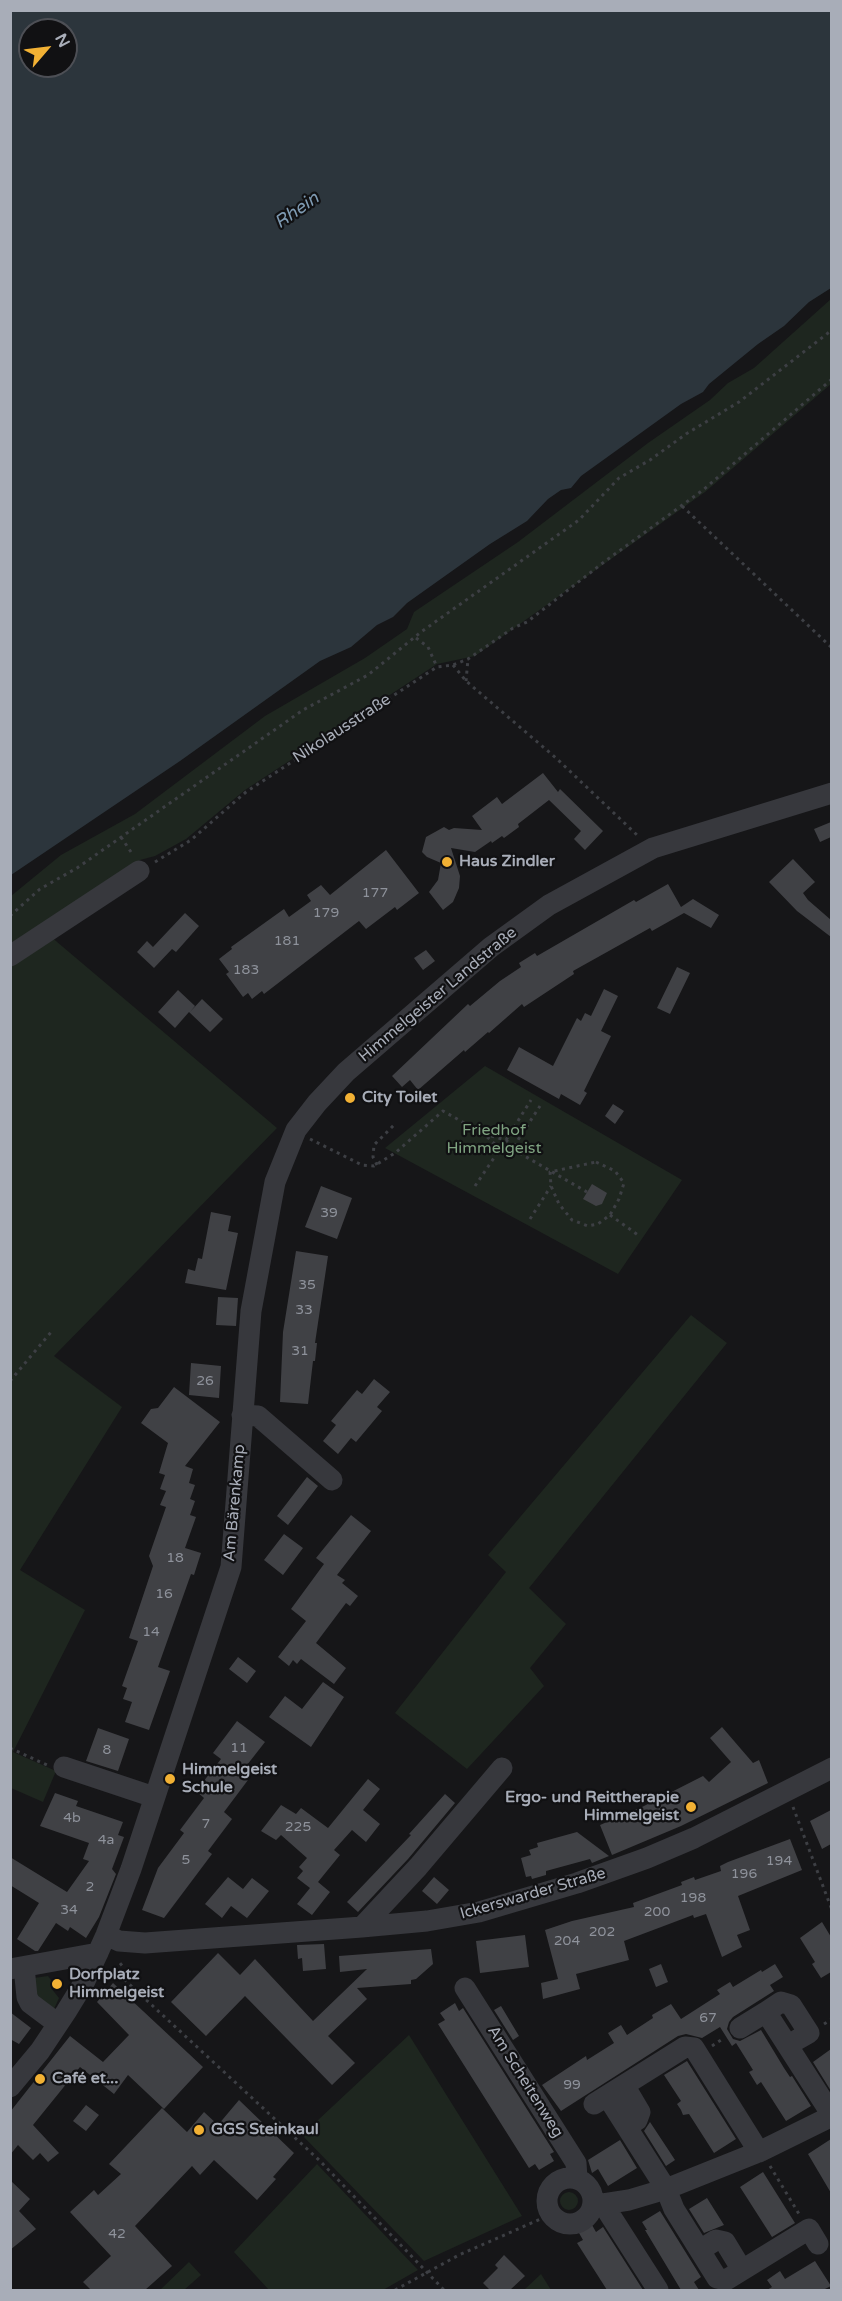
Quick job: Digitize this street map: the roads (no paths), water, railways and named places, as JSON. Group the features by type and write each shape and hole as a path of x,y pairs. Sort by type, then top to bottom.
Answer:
{"street":[{"name":"Himmelgeister Landstraße","path":"296,1130 346,1072 491,947 549,905 653,849 831,793"},
{"path":"10,956 137,866"},
{"name":"Am Bärenkamp","path":"10,2087 40,2051 58,2024 85,1981 102,1944 131,1869 231,1567 251,1311 275,1182 296,1130"},
{"path":"242,1415 258,1416 332,1480"},
{"path":"64,1767 154,1797"},
{"path":"362,1927 418,1867 502,1768"},
{"name":"Ickerswarder Straße","path":"102,1944 119,1941 133,1944 362,1927 427,1921 479,1912 617,1870 694,1838 831,1768"},
{"path":"58,2024 30,2003 17,1968 102,1944"},
{"name":"Am Scheitenweg","path":"465,1988 560,2125 576,2163 577,2179 587,2185 658,2290"},
{"path":"577,2179 560,2180 552,2187 548,2198 552,2214 561,2222 577,2223 587,2217 598,2203 629,2200 666,2189 760,2152 831,2116 766,2012 740,2028"},
{"path":"760,2152 694,2048 686,2047 608,2095 666,2189 674,2210 700,2250 716,2240 725,2242 742,2270 813,2236"}],"water":[{"name":"Rhein","path":"11,10 831,11 831,288 809,302 784,326 709,384 703,392 681,404 581,476 571,488 561,490 548,499 527,521 490,544 407,603 393,617 377,625 351,647 320,661 180,761 11,875"}],"place":[{"name":"Haus Zindler","path":"447,862"},
{"name":"City Toilet","path":"350,1098"},
{"name":"Himmelgeist Schule","path":"170,1779"},
{"name":"Ergo- und Reittherapie Himmelgeist","path":"691,1807"},
{"name":"Dorfplatz Himmelgeist","path":"57,1984"},
{"name":"Café et...","path":"40,2079"},
{"name":"GGS Steinkaul","path":"199,2130"}],"park label":[{"name":"Friedhof Himmelgeist","path":"494,1140"}]}
